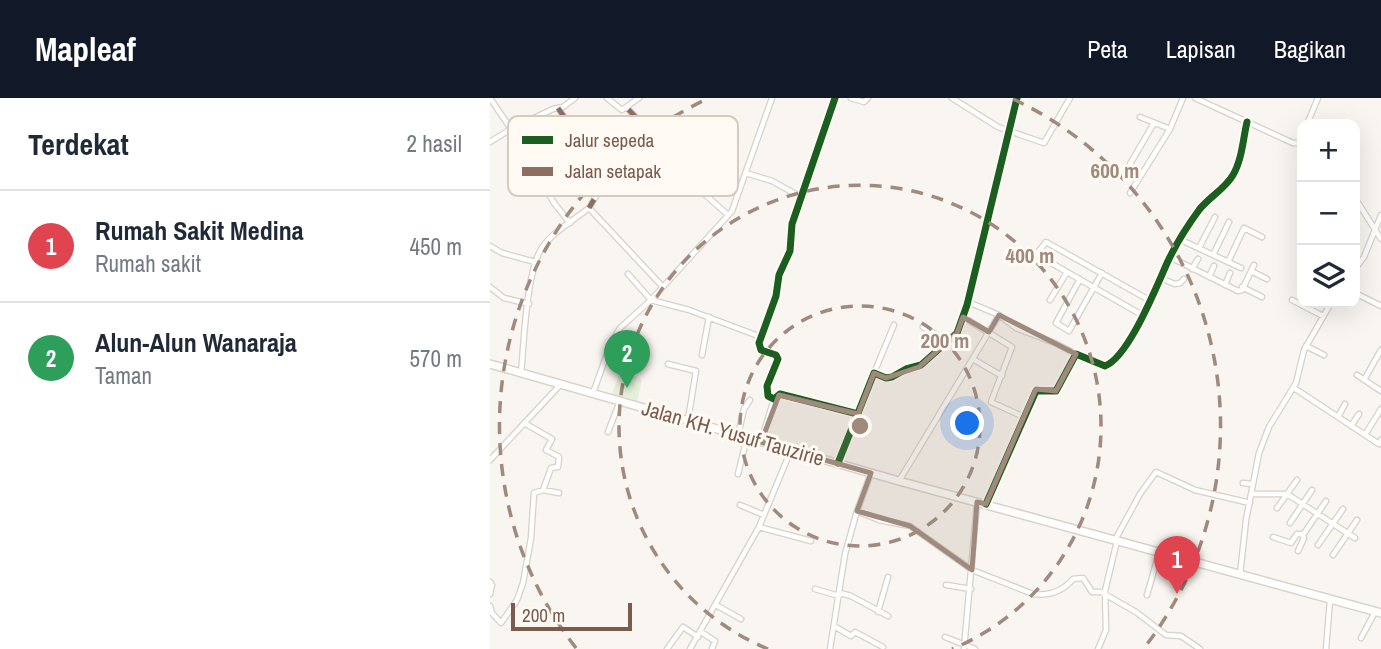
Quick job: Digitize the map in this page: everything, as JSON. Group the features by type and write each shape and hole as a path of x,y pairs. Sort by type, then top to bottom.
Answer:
{"main road":[{"name":"Jalan KH. Yusuf Tauzirie","path":"490,364 899,481 1378,612"}],"street":[{"path":"490,98 508,125"},
{"path":"540,116 575,98"},
{"path":"607,98 622,110 639,98"},
{"path":"738,196 772,98"},
{"path":"774,399 768,396 766,391 778,357 761,350 759,343 776,296 779,275 790,251 790,230 835,98"},
{"path":"851,98 861,102 866,102 868,98"},
{"path":"952,98 982,118 1044,143 1070,98"},
{"path":"874,373 886,378 918,367 957,333 968,302 1017,98"},
{"path":"1130,193 1170,129 1183,98"},
{"path":"1195,98 1297,143"},
{"path":"1309,119 1318,98"},
{"path":"558,108 563,116"},
{"path":"627,108 635,116"},
{"path":"1140,117 1170,129"},
{"path":"968,302 999,316 1016,328 1109,366 1131,338 1170,257 1200,209 1223,189 1233,176 1247,122"},
{"path":"1130,164 1154,123"},
{"path":"490,142 508,131"},
{"path":"746,173 774,182 801,197"},
{"path":"550,196 570,223"},
{"path":"521,375 535,262 545,243 589,208 595,196"},
{"path":"707,196 728,215"},
{"path":"593,393 615,335 651,300 728,215 738,196"},
{"path":"1360,206 1381,239"},
{"path":"589,208 662,286"},
{"path":"1360,262 1381,215"},
{"path":"1199,248 1215,217"},
{"path":"1213,255 1229,222"},
{"path":"1228,262 1244,228 1262,237"},
{"path":"1181,240 1241,268"},
{"path":"1142,315 1039,256 1038,252 1044,242 1149,300"},
{"path":"490,246 502,253 535,262"},
{"path":"1170,257 1238,291 1254,265"},
{"path":"1192,269 1198,259"},
{"path":"1209,277 1214,266"},
{"path":"1251,271 1267,279"},
{"path":"1050,300 1067,272"},
{"path":"1080,279 1056,323 1069,331 1102,273"},
{"path":"1225,285 1230,273"},
{"path":"628,274 651,300 709,317 761,337"},
{"path":"1160,278 1175,284 1184,279"},
{"path":"490,287 504,298 529,304"},
{"path":"1242,287 1262,297"},
{"path":"1360,296 1381,306"},
{"path":"1292,300 1323,316"},
{"path":"1240,575 1251,494 1265,436 1294,388 1306,346 1328,308"},
{"path":"899,481 999,316"},
{"path":"702,355 709,317"},
{"path":"963,317 1012,347 991,402 1024,417"},
{"path":"838,463 894,325"},
{"path":"923,327 948,341"},
{"path":"1306,346 1324,355"},
{"path":"1364,380 1381,350"},
{"path":"965,646 981,503 1036,391 1039,389 1052,392 1057,389 1076,354"},
{"path":"973,359 1002,376"},
{"path":"668,364 696,371 688,420"},
{"path":"1357,375 1381,390"},
{"path":"490,460 560,385"},
{"path":"1294,388 1378,444 1381,440"},
{"path":"761,442 774,399 780,394 858,414"},
{"path":"738,435 744,409 750,400"},
{"path":"608,432 620,401"},
{"path":"1338,417 1346,404"},
{"path":"1365,435 1381,409"},
{"path":"1351,426 1359,414"},
{"path":"526,424 551,439 546,450 559,457 558,467 551,468 543,490"},
{"path":"738,474 747,438"},
{"path":"690,649 759,527 790,450"},
{"path":"1098,649 1105,630 1105,594 1115,541 1140,494 1156,472 1195,490 1250,503"},
{"path":"830,649 845,554 871,473"},
{"path":"1277,508 1297,480"},
{"path":"1243,483 1253,484"},
{"path":"1290,523 1312,490"},
{"path":"490,606 501,624 517,600 531,538 533,497 536,491 559,493"},
{"path":"1251,494 1287,494 1355,538"},
{"path":"1298,551 1303,535 1326,501"},
{"path":"740,505 764,515"},
{"path":"1318,545 1343,509"},
{"path":"857,511 878,520 910,526 972,569 1038,595 1064,589 1072,580 1086,580 1092,592 1105,594 1136,612 1162,634 1181,636 1200,649"},
{"path":"1333,555 1357,520"},
{"path":"759,527 811,541"},
{"path":"1273,537 1291,543 1297,534 1303,535"},
{"path":"1147,595 1160,553"},
{"path":"878,612 888,578"},
{"path":"490,582 490,594"},
{"path":"946,585 971,589"},
{"path":"815,589 851,596 888,616"},
{"path":"1326,649 1330,599"},
{"path":"716,606 741,619"},
{"path":"1361,638 1378,612"},
{"path":"667,649 683,626 715,641 712,649"},
{"path":"834,626 851,636 855,632 883,647"},
{"path":"946,637 975,649"}],"highlighted area":[{"path":"999,315 1076,354 1056,391 1036,389 986,504 977,502 972,570 910,526 857,511 871,473 761,442 779,395 858,414 874,373 886,378 919,367 957,333 963,317 989,332"}],"green space":[{"path":"620,371 642,379 637,404 611,397"}],"marked path":[{"path":"558,108 564,116"},
{"path":"627,108 635,116"},
{"path":"589,208 596,196"}],"cycle path":[{"path":"835,98 792,224 790,251 779,275 776,296 759,343 761,350 776,355 778,359 767,386 768,396 774,399 780,394 858,414"},
{"path":"838,463 874,373 886,378 892,377 921,365 957,333 967,305 1017,98"},
{"path":"986,504 1036,391 1056,391 1076,354 1105,366 1114,360 1133,335 1186,228 1203,205 1226,185 1233,175 1247,122"}],"place":[{"name":"Alun-Alun Wanaraja","path":"627,388"},
{"name":"Rumah Sakit Medina","path":"1177,594"}]}
